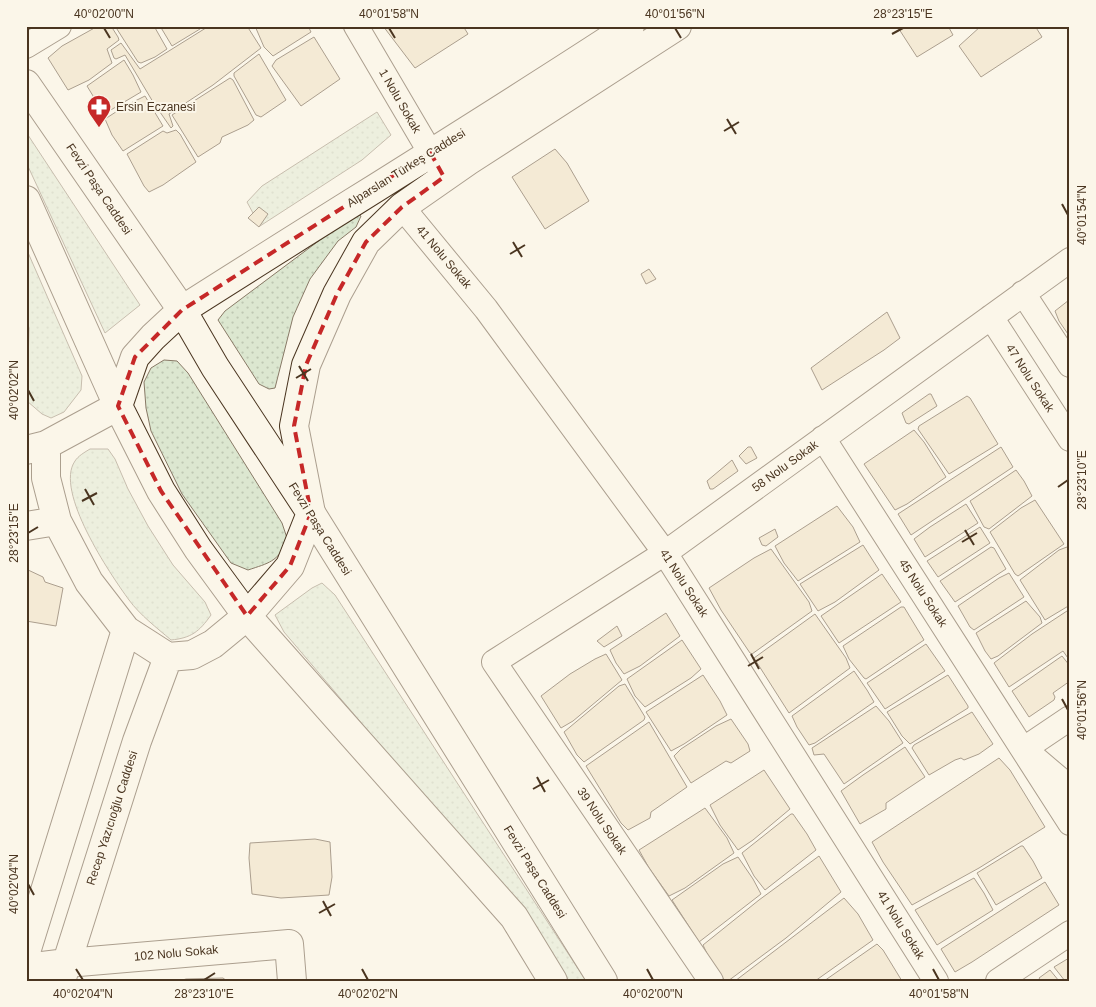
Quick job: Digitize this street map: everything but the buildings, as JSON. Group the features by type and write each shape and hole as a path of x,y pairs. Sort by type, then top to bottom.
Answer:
{"street":[{"path":"26,46 59,26"},
{"name":"1 Nolu Sokak","path":"356,26 444,177"},
{"name":"Alparslan Türkeş Caddesi","path":"118,406 135,357 182,310 430,152 534,89 630,26"},
{"path":"118,406 36,447 57,521 89,582 126,630 168,657 192,655 213,644 247,616 290,566 311,513 294,426 306,366 337,294 366,242 402,207 444,177 678,26"},
{"name":"Fevzi Paşa Caddesi","path":"26,84 182,310 603,981"},
{"path":"26,200 118,406 161,491 198,549 247,616 514,917 553,981"},
{"name":"41 Nolu Sokak","path":"402,207 486,309 665,552 936,981"},
{"name":"58 Nolu Sokak","path":"494,662 665,552 1070,260"},
{"path":"1023,293 1070,366"},
{"name":"47 Nolu Sokak","path":"991,317 1070,439"},
{"name":"45 Nolu Sokak","path":"823,438 1070,823"},
{"path":"26,526 57,521"},
{"path":"26,952 126,630"},
{"name":"Recep Yazıcıoğlu Caddesi","path":"64,972 137,741 168,657"},
{"name":"39 Nolu Sokak","path":"494,662 710,981"},
{"path":"1024,749 1070,718"},
{"name":"45 Nolu Sokak","path":"1024,749 1070,788"},
{"path":"998,981 1070,933"},
{"name":"102 Nolu Sokak","path":"26,968 64,972 289,944 292,981"}],"highlighted area":[{"path":"430,152 444,177 402,207 366,242 337,294 306,365 294,426 311,513 290,566 247,616 161,491 118,406 135,357 182,310"}],"green space":[{"path":"377,112 391,135 362,160 260,226 247,202 262,186"},
{"path":"26,132 140,305 105,333 26,162"},
{"path":"356,213 361,216 356,227 338,241 310,279 293,317 275,388 269,389 259,384 218,320 225,311"},
{"path":"26,248 82,376 81,390 64,412 51,418 42,414 27,401 29,328 26,318"},
{"path":"164,360 177,361 188,373 282,523 288,541 272,561 248,570 231,563 182,494 151,431 146,408 144,382 151,368"},
{"path":"90,449 108,449 115,459 128,489 148,526 173,565 205,602 211,615 202,626 189,636 171,640 149,621 133,606 98,553 78,511 72,492 71,475 75,461"},
{"path":"322,583 335,595 586,981 569,981 523,913 284,632 275,615"}],"place":[{"name":"Ersin Eczanesi","path":"99,128"}]}
